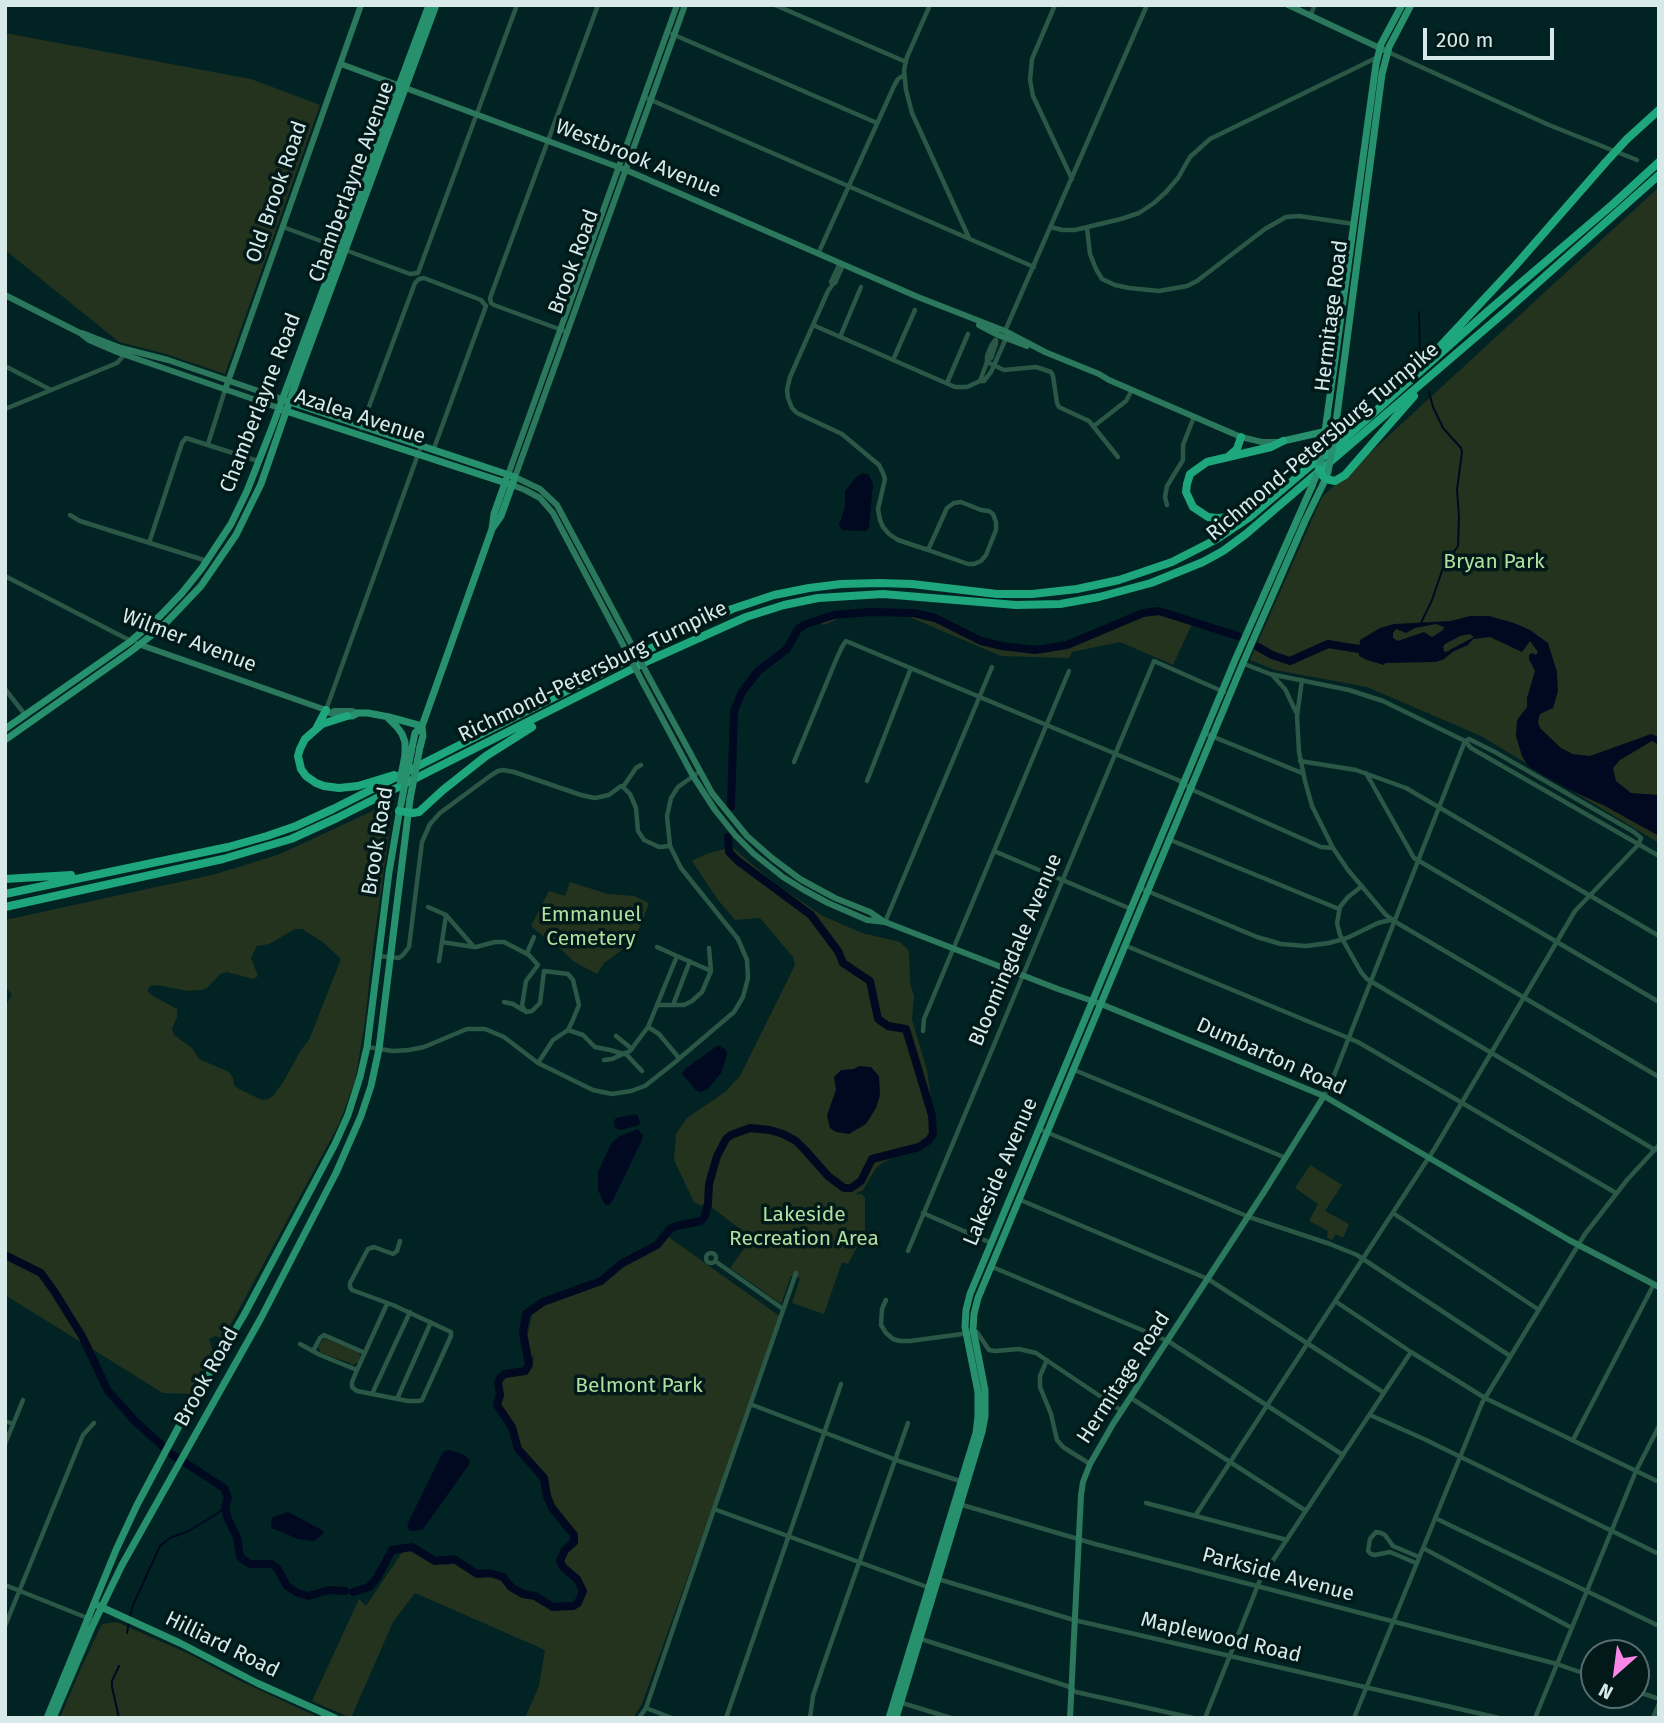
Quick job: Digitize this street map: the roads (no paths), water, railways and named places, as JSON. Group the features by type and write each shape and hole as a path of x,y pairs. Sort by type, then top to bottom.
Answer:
{"highway":[{"path":"1402,387 1515,266 1627,139 1659,110"},
{"name":"Richmond-Petersburg Turnpike","path":"112,872 228,847 318,817 701,623 753,602 809,588 861,583 912,584 988,593 1043,593 1097,585 1172,562 1217,539 1250,517 1331,451 1659,162"},
{"name":"Richmond-Petersburg Turnpike","path":"5,907 223,859 284,841 337,818 650,660 746,617 784,605 818,598 883,594 1016,605 1060,604 1100,597 1151,583 1203,562 1239,540 1659,175"},
{"path":"1324,474 1338,480 1348,471 1432,375"},
{"path":"1229,456 1237,449 1241,437"},
{"path":"1283,441 1271,447 1207,462 1190,474 1186,492 1193,507 1217,518 1231,517 1253,507 1286,486"},
{"path":"401,808 419,812 486,756 565,704"},
{"path":"326,710 317,727 305,739 298,757 303,772 316,783 331,787 349,787 404,774"},
{"path":"317,727 347,716"},
{"path":"5,879 112,872"},
{"path":"5,894 112,872"}],"main road":[{"name":"Old Brook Road","path":"225,390 361,5"},
{"name":"Chamberlayne Road","path":"286,400 402,87 429,5"},
{"name":"Chamberlayne Avenue","path":"402,87 436,5"},
{"name":"Brook Road","path":"671,34 677,5"},
{"name":"Brook Road","path":"53,1718 125,1528 170,1440 244,1315 338,1137 356,1093 367,1047 396,829 401,808 410,799 423,736 422,726 492,529 501,516 510,480 647,98 685,5"},
{"path":"1287,5 1383,50"},
{"name":"Hermitage Road","path":"1235,660 1312,486 1324,474 1323,446 1381,82 1383,50 1402,5"},
{"name":"Hermitage Road","path":"1243,663 1324,474 1334,434 1377,57 1411,5"},
{"name":"Westbrook Avenue","path":"341,64 622,169 1241,437 1268,443 1326,431 1334,434"},
{"name":"Azalea Avenue","path":"5,295 89,340 358,435 418,454 432,454"},
{"name":"Azalea Avenue","path":"126,353 168,360 421,446 432,454 510,480"},
{"path":"283,409 286,400"},
{"name":"Chamberlayne Road","path":"5,729 131,641 172,605 208,561 239,509 283,409"},
{"name":"Chamberlayne Road","path":"5,740 140,645 174,616 196,592 229,547 247,514 257,492 283,409"},
{"name":"Dumbarton Road","path":"510,480 540,489 557,505 696,774 747,836 800,879 870,912 885,922 1096,1002 1324,1096 1579,1245 1656,1286"},
{"name":"Dumbarton Road","path":"510,480 543,501 553,513 621,641 647,681"},
{"name":"Wilmer Avenue","path":"131,641 326,710 352,710 422,726"},
{"name":"Lakeside Avenue","path":"1121,943 1131,909 1144,890 1162,834 1235,660"},
{"name":"Lakeside Avenue","path":"896,1718 898,1701 958,1503 976,1433 977,1384 970,1333 965,1319 967,1303 1015,1198 1038,1129 1065,1066 1169,840 1243,663"},
{"name":"Wilmer Avenue","path":"326,710 332,714 347,716 358,713"},
{"path":"385,716 400,730 408,753"},
{"name":"Brook Road","path":"97,1605 234,1367 343,1160 362,1116 379,1049 391,957 401,808 408,753 415,733 422,726"},
{"name":"Lakeside Avenue","path":"986,1265 991,1242 1047,1133 1073,1070 1096,1002"},
{"name":"Hermitage Road","path":"1070,1718 1081,1495 1090,1464 1324,1096"},
{"name":"Lakeside Avenue","path":"932,1589 938,1579 958,1503"},
{"name":"Hilliard Road","path":"97,1605 335,1718"},
{"name":"Brook Road","path":"47,1718 91,1620"},
{"name":"Lakeside Avenue","path":"889,1718 898,1701"}],"street":[{"path":"358,435 517,5"},
{"path":"432,454 598,5"},
{"path":"775,5 906,62"},
{"path":"930,5 906,62 904,75 907,95 912,113 970,240"},
{"path":"1055,5 1032,59 1030,80 1033,96 1072,179"},
{"path":"813,326 957,387 964,388 984,381 994,366 1002,335 1147,5"},
{"path":"1310,16 1315,5"},
{"path":"671,34 877,123"},
{"path":"1383,50 1549,125 1637,160"},
{"path":"1051,227 1067,231 1129,217 1154,203 1174,183 1194,153 1210,139 1377,57"},
{"path":"818,254 895,84 904,75"},
{"path":"647,98 1034,267"},
{"path":"1063,160 1079,162"},
{"path":"1087,228 1090,254 1102,279 1129,288 1159,291 1187,286 1197,281 1265,229 1286,217 1300,216 1358,225"},
{"path":"283,226 564,331"},
{"path":"841,264 786,393 790,404 801,415 845,436 879,465 885,479 878,509 880,520 883,527 898,540 928,550 971,564 977,563 984,558 997,524 993,514 961,502 951,505 946,510 928,550"},
{"path":"840,337 861,287"},
{"path":"893,360 915,310"},
{"path":"947,383 968,334"},
{"path":"979,381 991,346 1002,335"},
{"path":"5,409 117,363 126,353"},
{"path":"987,361 1004,370 1036,367 1050,372 1059,407 1084,418 1094,426 1118,457"},
{"path":"5,366 51,390"},
{"path":"208,444 225,390"},
{"path":"1094,426 1126,401 1132,390"},
{"path":"1167,505 1165,492 1181,464 1183,445 1194,417"},
{"path":"149,543 181,443 188,438 259,461"},
{"path":"326,710 421,446"},
{"path":"70,515 80,521 208,561"},
{"name":"Wilmer Avenue","path":"5,576 131,641"},
{"path":"794,762 846,641 1183,783 1321,847 1333,848"},
{"path":"1195,1516 1429,1158 1575,912 1639,844 1641,838 1495,752 1469,739 1465,741 1383,701 1349,690 1270,674 1235,660"},
{"name":"Bloomingdale Avenue","path":"908,1251 1154,661 1222,691"},
{"path":"885,922 992,667"},
{"path":"867,781 911,668"},
{"path":"923,1031 924,1019 1069,671"},
{"path":"1270,674 1285,689 1297,716"},
{"path":"1302,680 1297,716 1300,761 1317,817 1333,848 1386,915 1659,1077"},
{"path":"5,689 31,722"},
{"path":"1222,691 1230,694"},
{"path":"1204,733 1303,774"},
{"path":"1324,1096 1465,741"},
{"path":"1300,761 1366,773 1406,788 1659,936"},
{"path":"379,956 399,958 408,947 421,849 430,824 440,813 489,776 506,770 595,798 609,795 623,787 641,765"},
{"path":"1366,773 1411,854 1418,861 1659,1002"},
{"path":"367,1047 401,1051 424,1047 460,1031 479,1028 504,1037 538,1063 593,1090 617,1094 645,1086 679,1058 734,1012 743,997 748,974 747,960 738,939 681,867 670,845 667,816 671,798 678,787 696,774"},
{"path":"623,787 630,794 636,808 641,837 659,847 670,845"},
{"path":"1162,834 1169,840 1339,909"},
{"path":"1639,844 1659,856"},
{"path":"994,852 1131,909"},
{"path":"1354,1718 1485,1398 1579,1245 1616,1193 1657,1147 1491,1054 1370,982 1342,939 1337,923 1339,909 1362,886"},
{"path":"1144,890 1257,937 1281,944 1317,945 1342,939 1378,923 1394,921"},
{"path":"428,907 446,915 474,947"},
{"path":"439,961 446,915"},
{"path":"527,953 534,937"},
{"path":"442,942 474,947 504,942 527,953 544,971 568,974 573,981 579,1005 568,1030 553,1040 538,1063"},
{"path":"1121,943 1349,1038 1616,1193"},
{"path":"657,947 711,971"},
{"path":"657,1005 684,1005 702,992 711,971 709,948"},
{"path":"604,1060 618,1057 632,1049 648,1027 677,956"},
{"path":"673,1005 690,961"},
{"path":"524,1010 522,1006 526,981 538,965"},
{"path":"504,1002 529,1013 540,1003 544,971"},
{"path":"648,1027 659,1034 679,1058"},
{"path":"568,1030 583,1035 595,1047 624,1054 642,1071"},
{"path":"616,1036 632,1049"},
{"path":"1065,1066 1286,1158"},
{"path":"1038,1129 1249,1217 1329,1244 1363,1259 1510,1356"},
{"path":"1015,1198 1208,1279 1384,1393"},
{"path":"923,1213 991,1242"},
{"path":"1393,1213 1539,1310"},
{"path":"387,1304 352,1387 357,1391 417,1402 422,1399 451,1335 450,1331 410,1312 352,1290 349,1285 369,1247 393,1254 400,1241"},
{"path":"715,1261 784,1309"},
{"path":"986,1265 1168,1341 1343,1455"},
{"path":"639,1718 646,1708 796,1273"},
{"path":"1573,1440 1656,1286"},
{"path":"886,1300 882,1309 881,1325 895,1340 910,1341 979,1333 989,1350 1025,1350 1038,1354 1122,1411"},
{"path":"1335,1301 1485,1398 1659,1482"},
{"path":"372,1394 410,1312"},
{"path":"397,1399 431,1322"},
{"path":"313,1352 324,1335 365,1353"},
{"path":"300,1344 357,1370"},
{"path":"1205,1718 1258,1586 1411,1352"},
{"path":"1046,1360 1039,1382 1057,1440 1063,1447 1090,1464"},
{"path":"726,1718 841,1384"},
{"path":"1131,1398 1306,1511"},
{"path":"5,1444 23,1400"},
{"path":"750,1404 894,1459 964,1482"},
{"path":"1370,1415 1659,1554"},
{"path":"5,1421 13,1424"},
{"path":"5,1626 83,1436 94,1423"},
{"path":"810,1718 816,1688 908,1423"},
{"path":"1535,1718 1636,1471 1659,1426"},
{"name":"Parkside Avenue","path":"958,1503 1078,1538 1580,1672"},
{"path":"1146,1503 1287,1540"},
{"path":"713,1509 932,1589"},
{"path":"1435,1518 1659,1626"},
{"path":"1416,1563 1390,1552 1375,1556 1371,1554 1368,1550 1370,1539 1376,1532 1381,1533 1393,1546 1419,1557"},
{"path":"1423,1548 1572,1628"},
{"name":"Maplewood Road","path":"938,1579 1074,1620 1499,1718"},
{"path":"5,1585 91,1620"},
{"path":"917,1637 1067,1686 1076,1692 1193,1718"},
{"path":"898,1701 951,1718"},
{"path":"1653,1718 1659,1702"},
{"path":"646,1708 672,1718"}],"water":[{"path":"863,473 869,475 873,484 869,527 866,531 842,530 839,525 845,507 845,491 856,477"},
{"path":"1470,616 1489,616 1530,630 1548,643 1557,672 1558,691 1553,708 1540,714 1538,722 1540,728 1561,748 1573,754 1590,756 1651,734 1659,737 1659,745 1652,741 1620,760 1613,768 1616,781 1631,793 1659,795 1659,836 1528,766 1516,736 1517,720 1527,707 1535,671 1529,655 1536,655 1538,652 1530,641 1522,652 1490,637 1473,639 1468,645 1436,662 1384,665 1359,656 1360,640 1380,628 1394,624 1451,621","holes":["1436,624 1444,627 1432,637 1424,632 1398,641 1393,638 1396,629 1406,633 1415,628","1470,634 1474,637 1444,651 1445,644"]},
{"path":"717,1046 726,1050 727,1055 721,1073 709,1088 701,1092 696,1090 682,1074"},
{"path":"859,1066 871,1067 879,1076 880,1095 876,1108 866,1124 849,1134 836,1132 830,1128 827,1115 836,1090 834,1077 841,1070"},
{"path":"637,1114 639,1125 621,1130 615,1128 616,1118"},
{"path":"638,1129 643,1136 642,1140 612,1202 605,1205 598,1190 598,1172 611,1144 618,1137"},
{"path":"449,1450 468,1458 468,1466 423,1529 409,1530 407,1525 443,1452"},
{"path":"288,1512 324,1532 314,1541 298,1539 272,1528 273,1517"}],"waterway":[{"path":"1419,312 1420,353"},
{"path":"1421,623 1444,565 1458,546 1457,490 1462,452 1443,428 1429,392"},
{"path":"731,806 734,711 742,692 758,671 787,649 798,629 806,624 834,615 869,612 914,613 935,618 981,641 1035,650 1067,645 1143,613 1159,611 1238,636"},
{"path":"1258,647 1290,661 1328,644 1359,649"},
{"path":"353,1592 369,1587 392,1550 412,1547 435,1561 454,1559 477,1574 490,1573 503,1577 511,1587 523,1594 535,1596 553,1607 573,1606 578,1603 583,1591 577,1579 560,1561 565,1550 574,1542 574,1535 552,1508 544,1478 518,1449 512,1427 497,1405 500,1378 505,1374 525,1371 529,1365 523,1333 526,1314 543,1302 601,1281 621,1264 657,1245 670,1229 701,1221 708,1204 709,1184 717,1156 731,1135 750,1128 783,1134 796,1141 828,1176 844,1188 851,1188 861,1181 872,1159 919,1147 933,1134 932,1115 906,1029 888,1026 878,1019 870,981 843,963 838,951 811,915 729,852 728,837"},
{"path":"5,1255 41,1273 82,1336 108,1391 136,1422 170,1453 224,1488 228,1498 225,1507 237,1537 240,1557 250,1564 272,1564 287,1586 298,1593 309,1596 329,1590 345,1591"},
{"path":"130,1616 160,1546 225,1507"},
{"path":"127,1633 129,1622"},
{"path":"119,1666 112,1681 119,1718"}],"park label":[{"name":"Bryan Park","path":"1494,562"},
{"name":"Emmanuel Cemetery","path":"591,927"},
{"name":"Lakeside Recreation Area","path":"804,1227"},
{"name":"Belmont Park","path":"639,1386"}]}
